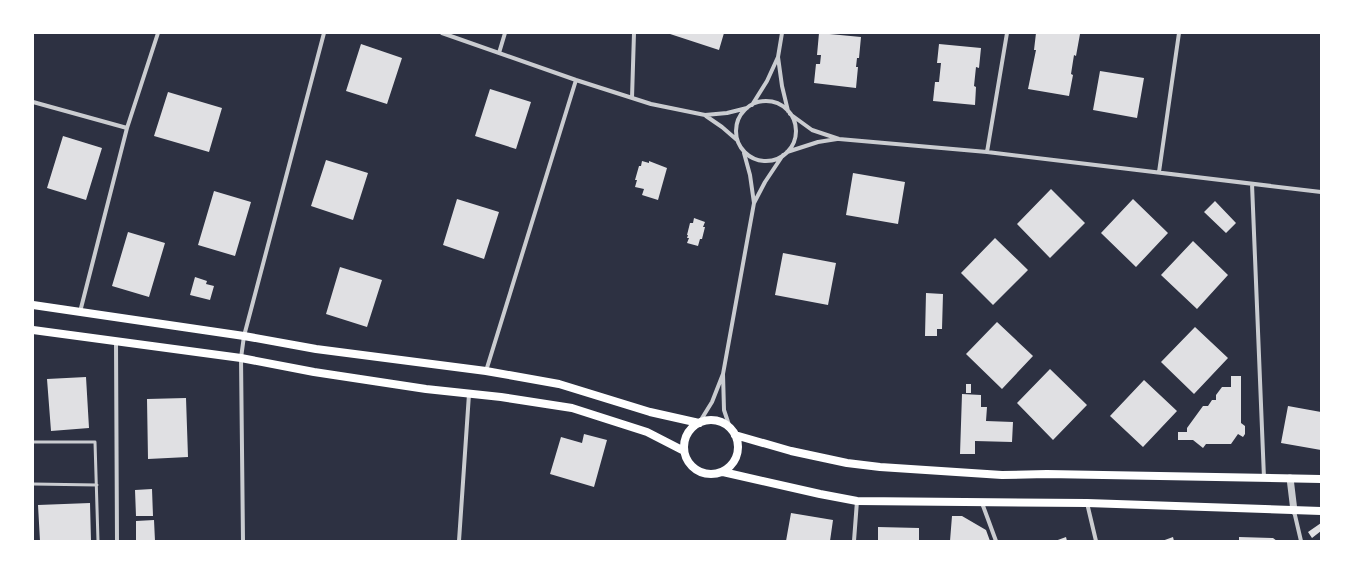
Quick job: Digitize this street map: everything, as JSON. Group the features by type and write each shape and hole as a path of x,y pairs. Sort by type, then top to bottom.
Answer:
{"main road":[{"path":"33,305 244,336 316,349 486,372 559,384 650,412 699,423"},
{"path":"33,330 241,358 314,372 572,408 647,432 684,451"},
{"path":"707,420 715,420 730,428 738,443 736,456 730,467 723,472 706,474 698,472 692,467 687,460 684,451 684,443 692,428 707,420"},
{"path":"735,435 791,451 847,463 918,471 1002,475 1047,474 1321,478"},
{"path":"723,472 857,501 1087,503 1321,511"}],"street":[{"path":"80,312 127,128 158,33"},
{"path":"243,541 241,358 244,336 324,33"},
{"path":"442,33 576,80 651,104 705,116 727,113 758,102 766,101 776,103 785,108 790,114 812,130 839,139"},
{"path":"499,53 505,33"},
{"path":"632,98 634,33"},
{"path":"737,140 736,126 738,118 750,106 767,81 778,56 782,33"},
{"path":"987,152 1007,33"},
{"path":"1159,172 1179,33"},
{"path":"699,423 712,402 723,374 754,203 764,182 792,146 795,136 795,126 782,86 778,56"},
{"path":"486,372 576,80"},
{"path":"33,102 127,128"},
{"path":"705,116 722,127 737,140 744,152 750,175 754,203"},
{"path":"744,152 756,160 767,161 777,159 785,154 818,142 839,139 987,152 1321,192"},
{"path":"1252,184 1264,478"},
{"path":"116,341 117,541"},
{"path":"723,374 724,410 730,428"},
{"path":"459,541 469,393"},
{"path":"1290,478 1294,510 1301,541"},
{"path":"854,541 857,501"},
{"path":"982,503 996,541"},
{"path":"1087,503 1096,541"}],"lane":[{"path":"33,442 95,442 98,541"},
{"path":"33,484 97,485"}],"building":[{"path":"667,33 724,33 719,50"},
{"path":"819,33 861,37 859,58 857,58 856,67 858,67 856,88 814,83 816,64 820,64 821,55 817,55"},
{"path":"1036,33 1080,34 1076,56 1074,55 1071,74 1073,75 1069,96 1028,89 1036,50 1034,50"},
{"path":"361,44 402,58 387,104 346,91"},
{"path":"939,44 981,48 979,68 976,67 974,86 976,87 975,105 933,101 935,82 939,82 941,63 937,63"},
{"path":"1100,71 1144,78 1137,118 1093,110"},
{"path":"490,89 531,102 516,149 475,136"},
{"path":"168,92 222,108 209,152 154,136"},
{"path":"63,136 102,148 86,200 47,188"},
{"path":"326,160 368,173 353,220 311,206"},
{"path":"642,161 649,163 649,161 667,168 658,200 642,195 644,189 635,187 637,180 635,180"},
{"path":"853,173 905,182 898,224 846,215"},
{"path":"1051,189 1085,223 1050,258 1017,224"},
{"path":"214,191 251,202 235,256 198,245"},
{"path":"457,199 499,212 484,259 443,245"},
{"path":"1133,199 1168,233 1136,267 1101,233"},
{"path":"1215,201 1236,223 1226,233 1204,212"},
{"path":"694,218 705,222 702,239 700,239 698,246 687,243 689,238 687,238 687,235 690,223 693,223"},
{"path":"128,232 165,243 149,297 112,286"},
{"path":"995,238 1028,270 993,305 961,273"},
{"path":"1193,241 1228,275 1197,309 1161,275"},
{"path":"783,253 836,263 828,305 775,295"},
{"path":"340,267 382,280 367,327 326,314"},
{"path":"195,277 207,281 206,284 214,286 210,300 190,295"},
{"path":"926,293 943,294 942,329 937,329 937,336 925,336"},
{"path":"997,322 1033,356 1002,389 966,354"},
{"path":"1195,327 1228,358 1194,394 1161,362"},
{"path":"1050,369 1087,405 1053,440 1017,403"},
{"path":"1231,376 1241,376 1241,423 1245,426 1245,434 1243,437 1238,434 1231,444 1206,444 1203,448 1193,440 1178,440 1178,432 1187,432 1187,428 1203,406 1208,406 1212,400 1216,400 1216,395 1222,387 1231,387"},
{"path":"86,377 89,428 51,431 47,379"},
{"path":"1144,380 1177,411 1143,447 1110,416"},
{"path":"966,384 971,384 971,393 966,393"},
{"path":"962,394 981,395 981,407 987,407 986,421 1013,422 1012,442 975,441 975,454 960,454"},
{"path":"186,398 188,457 148,459 147,399"},
{"path":"1288,406 1321,412 1321,450 1281,443"},
{"path":"584,434 607,440 594,487 550,474 561,437 582,443"},
{"path":"152,489 153,516 136,516 135,490"},
{"path":"90,503 91,541 40,541 38,505"},
{"path":"791,513 833,520 830,541 786,541"},
{"path":"952,516 962,516 986,530 990,541 950,541"},
{"path":"154,520 155,541 136,541 136,521"},
{"path":"1321,523 1321,531 1312,538 1308,532"},
{"path":"878,527 919,528 919,541 878,541"},
{"path":"1066,537 1067,541 1055,541"},
{"path":"1173,537 1174,541 1162,541"},
{"path":"1239,537 1273,538 1277,541 1239,541"}]}
